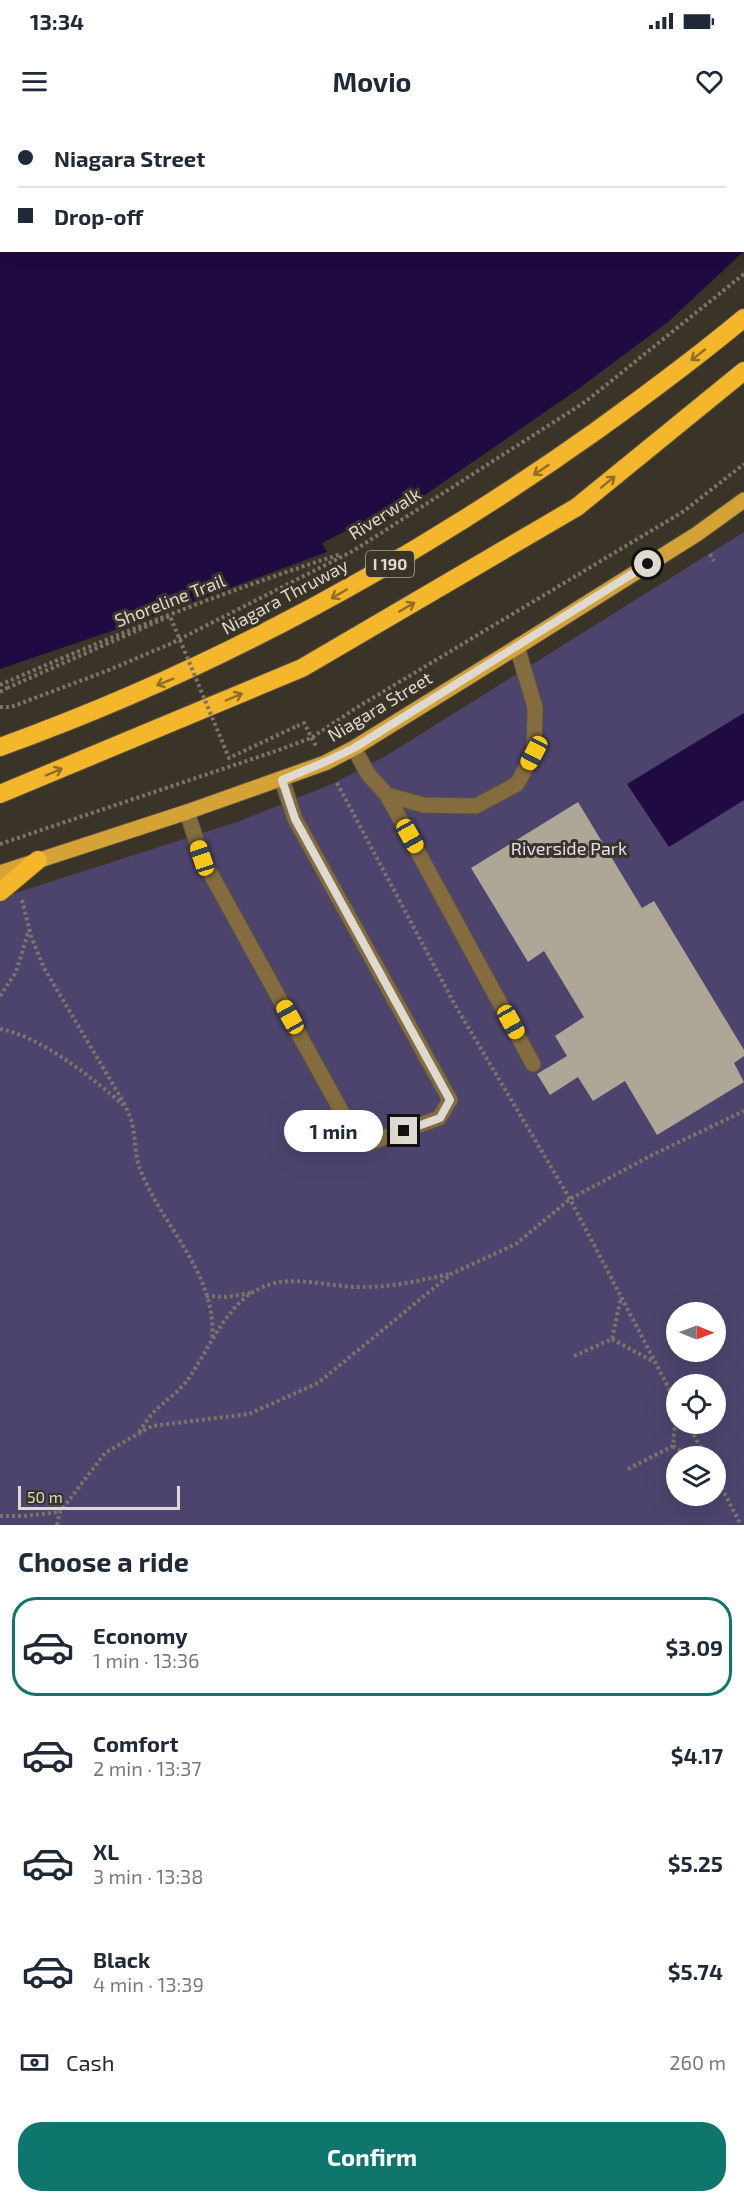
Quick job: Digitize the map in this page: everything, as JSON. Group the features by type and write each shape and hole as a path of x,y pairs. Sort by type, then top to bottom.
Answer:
{"highway":[{"name":"Niagara Thruway","path":"0,747 175,678 323,603 458,523 543,468 665,382 744,318"},
{"name":"I 190","path":"0,794 302,668 577,507 744,371"},
{"path":"0,892 38,860"}],"main road":[{"name":"Niagara Street","path":"0,873 282,780 354,748 697,534 744,500"}],"lane":[{"path":"387,795 424,805 476,806 517,784 534,753 535,707 516,648"},
{"path":"354,748 368,774 387,795 533,1064"},
{"path":"187,812 202,858 355,1136 369,1143 440,1118 450,1100 295,819 282,780"}],"path":[{"name":"Riverwalk","path":"0,707 11,707 22,703 170,644 353,551 585,402 744,274"},
{"path":"0,844 212,774 311,738 356,708 682,509 744,464"},
{"path":"682,509 688,519"},
{"name":"Shoreline Trail","path":"0,685 72,653 187,609 353,551"},
{"path":"710,554 714,561"},
{"path":"0,692 170,615 229,758 304,723 316,747"},
{"path":"338,783 456,1005 570,1199 666,1382"},
{"path":"22,900 29,929 44,968 125,1107 131,1120 139,1168 190,1256 211,1310 212,1340"},
{"path":"0,996 16,972 29,929"},
{"path":"0,1029 10,1030 36,1042 84,1074 125,1107"},
{"path":"206,1296 227,1297 252,1292 285,1281 365,1287 412,1282 451,1274 516,1244 570,1199 652,1155 744,1112"},
{"path":"57,1525 60,1512 105,1453 152,1426 249,1414 318,1383 451,1274"},
{"path":"137,1435 155,1411 170,1400 186,1382 236,1307 252,1292"},
{"path":"612,1339 621,1296"},
{"path":"574,1356 612,1339"},
{"path":"612,1339 657,1364"},
{"path":"673,1446 674,1434"},
{"path":"628,1469 666,1450"},
{"path":"726,1496 741,1525"},
{"path":"0,1516 60,1512"}],"green space":[{"name":"Riverside Park","path":"744,532 744,1525 0,1525 0,898 240,821 332,784 384,757"}],"shaded area":[{"path":"0,252 743,252 668,322 574,392 374,530 367,520 322,543 327,552 138,622 0,669"},
{"path":"744,713 744,800 669,847 627,784"}],"building":[{"path":"578,802 642,908 654,901 744,1050 744,1056 734,1063 744,1082 657,1135 625,1081 593,1101 578,1077 550,1095 537,1074 567,1056 555,1036 584,1017 544,951 528,962 471,868"}],"route":[{"path":"404,1131 440,1118 450,1100 295,819 282,780 354,748 648,564"}]}
